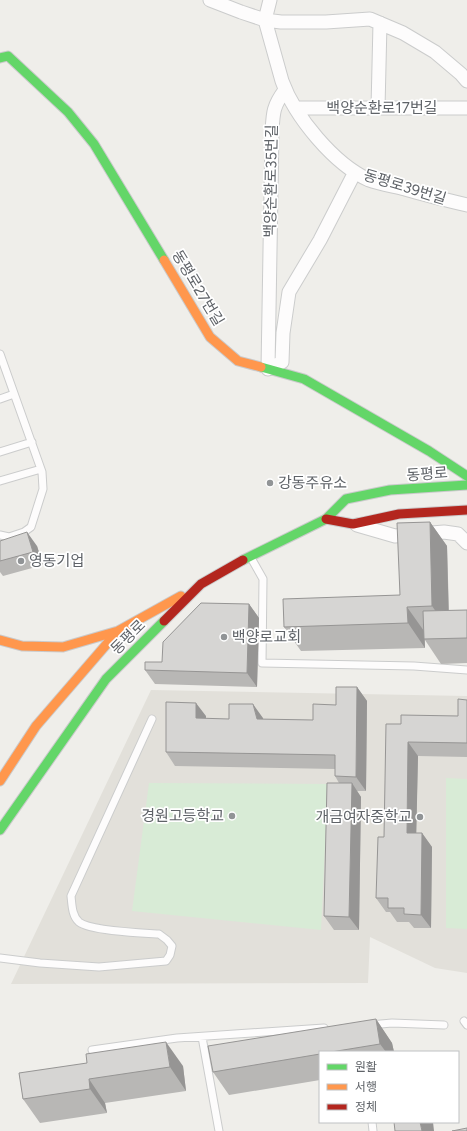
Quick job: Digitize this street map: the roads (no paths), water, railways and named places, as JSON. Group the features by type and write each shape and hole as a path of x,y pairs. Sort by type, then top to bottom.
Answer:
{"main road":[{"name":"동평로27번길","path":"0,58 8,56 25,71 68,112 94,144 210,337 238,361 304,379 429,451 467,476"},
{"name":"동평로","path":"0,830 106,679 201,584 250,556 326,519 346,499 390,490 467,485"},
{"path":"326,519 353,524 399,514 467,510"},
{"path":"0,640 22,646 63,646 118,631 201,584"},
{"name":"동평로","path":"0,781 36,726 118,631"}],"street":[{"path":"210,0 222,6 265,20 281,22 370,20 380,23 403,33 435,52 467,81"},
{"path":"270,0 265,20 285,90"},
{"path":"378,108 380,23"},
{"name":"동평로39번길","path":"285,90 306,125 326,147 355,172 379,183 467,205"},
{"name":"백양순환로35번길","path":"268,369 272,132 276,102 285,90"},
{"name":"백양순환로17번길","path":"296,108 467,108"},
{"path":"268,369 282,362 283,333 289,292 320,240 355,172"},
{"path":"353,524 395,536 444,532 458,534 467,543"}],"lane":[{"path":"0,354 41,469 43,489 30,527 24,532 9,537 0,535"},
{"path":"0,399 14,394"},
{"path":"0,452 32,442"},
{"path":"0,481 41,469"},
{"path":"250,556 263,579 262,663 414,666 467,670"},
{"path":"0,958 40,963 99,967 166,961 170,955 172,946 159,934 92,928 79,922 72,909 72,896 152,719"},
{"path":"361,1026 392,1023 444,1025"},
{"path":"92,1050 177,1038 329,1028"},
{"path":"202,1037 219,1131"}],"place":[{"name":"강동주유소","path":"270,483"},
{"name":"영동기업","path":"21,561"},
{"name":"백양로교회","path":"224,637"},
{"name":"경원고등학교","path":"232,816"},
{"name":"개금여자중학교","path":"420,817"}]}
